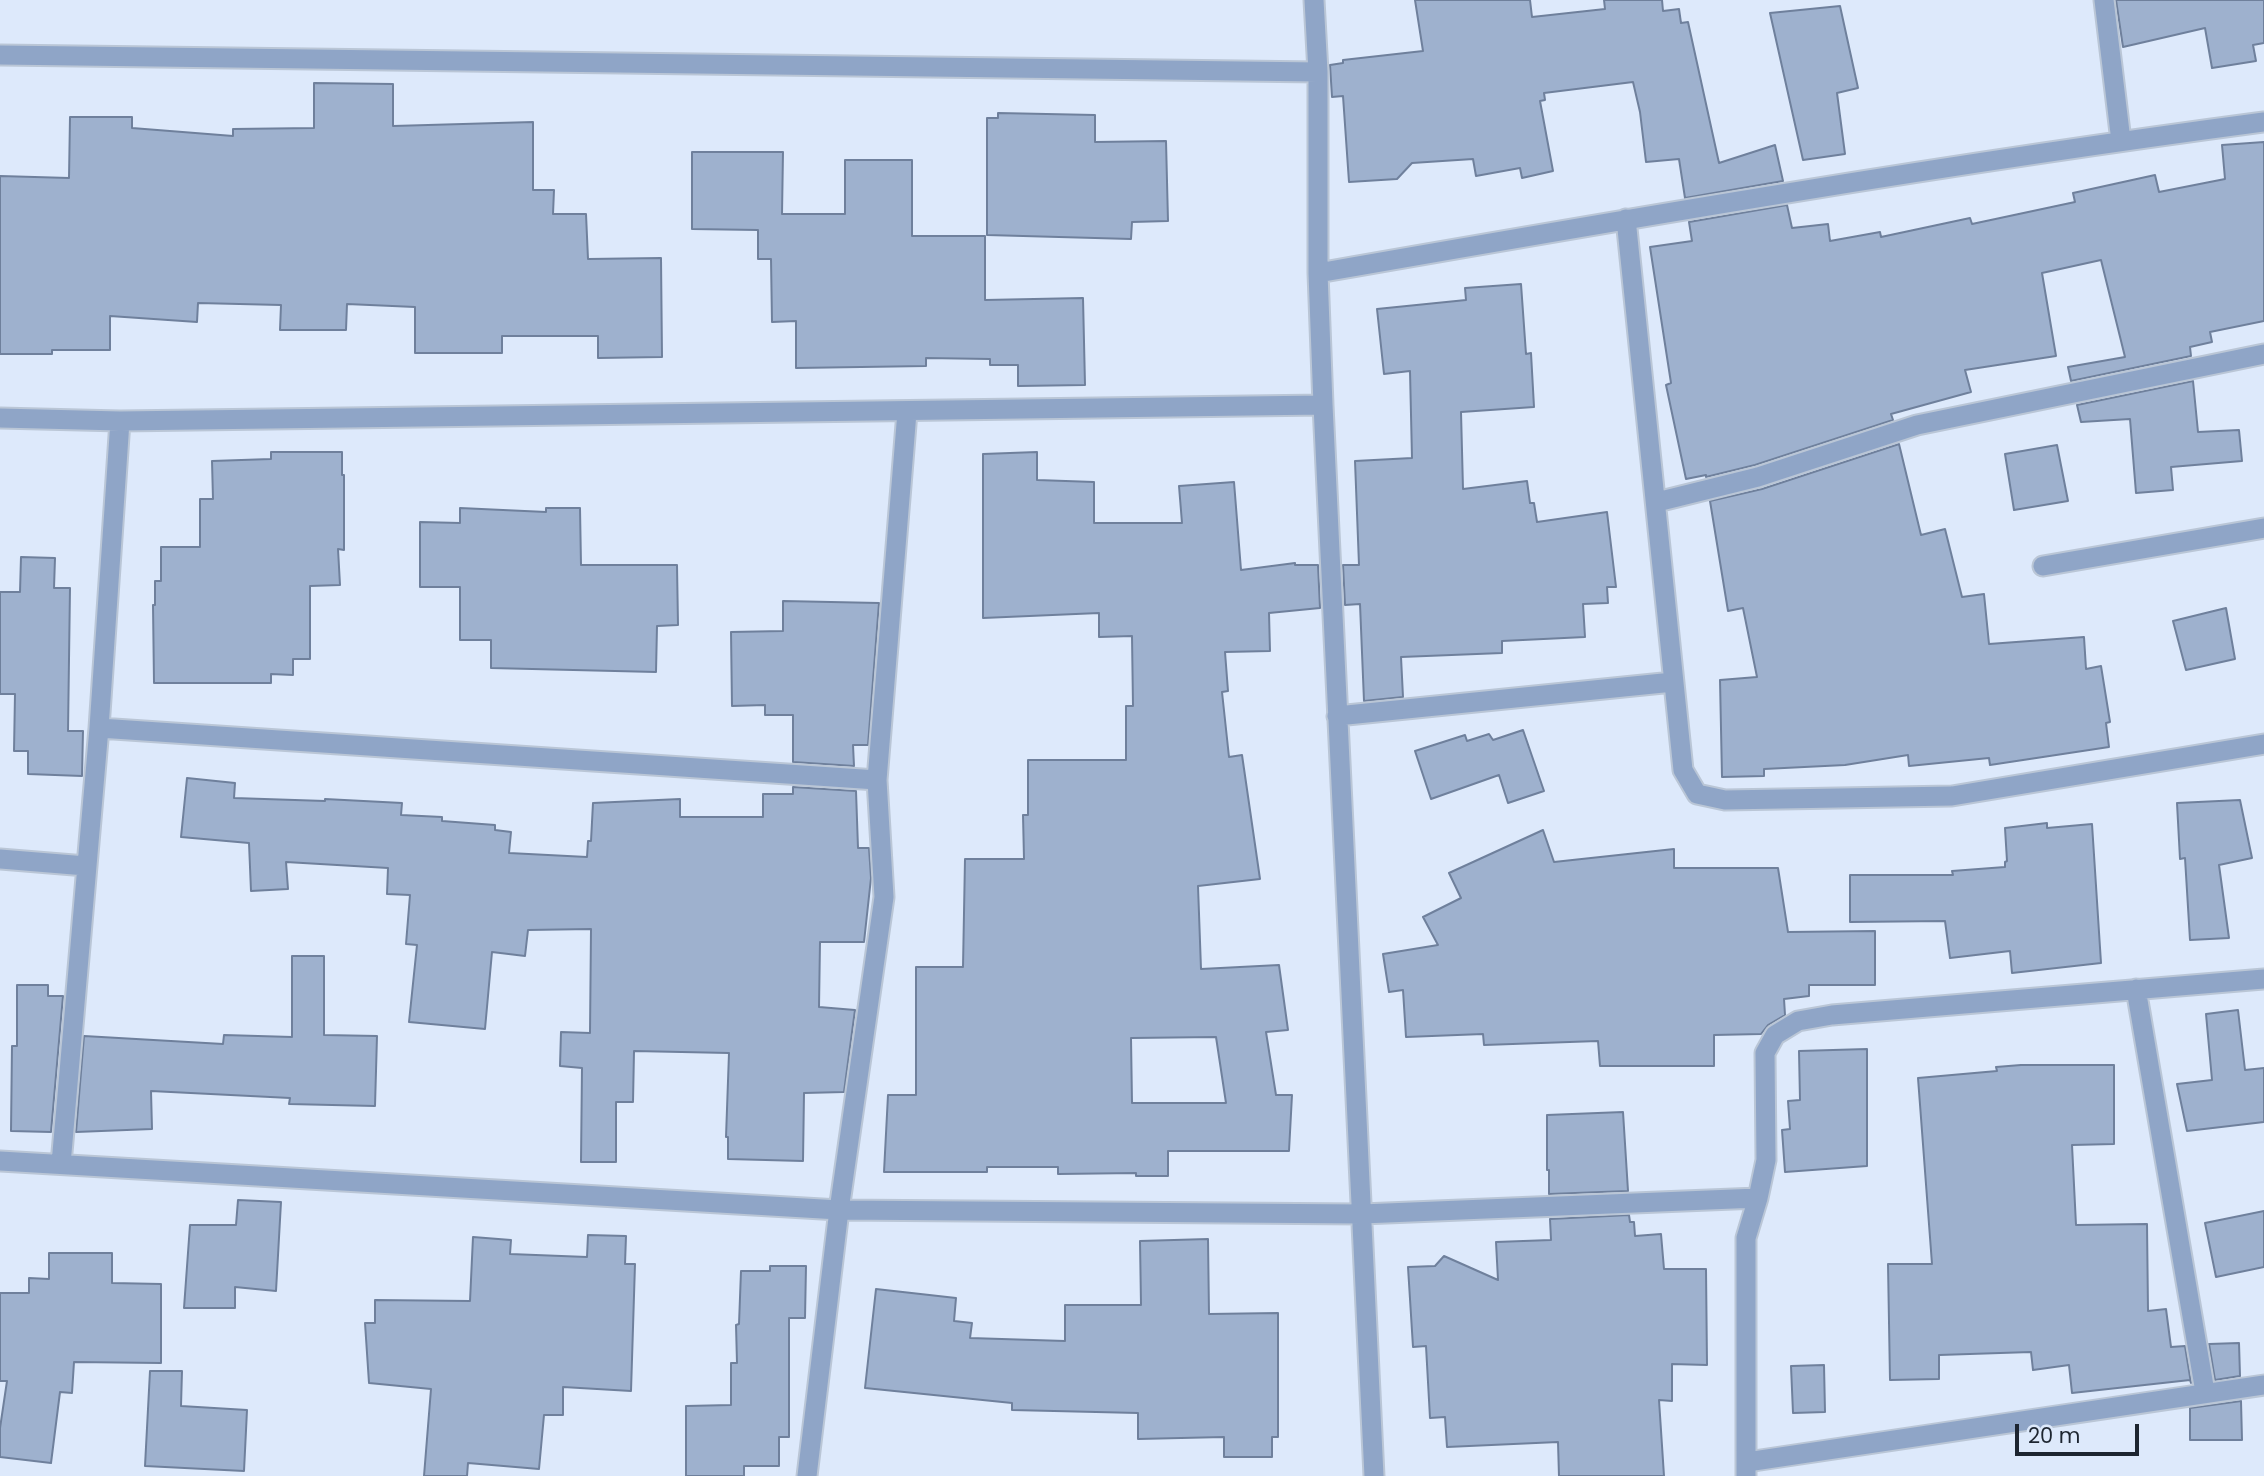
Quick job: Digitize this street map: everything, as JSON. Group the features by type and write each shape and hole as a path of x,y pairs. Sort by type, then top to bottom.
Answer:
{"street":[{"path":"1314,0 1318,72 1318,273 1323,405 1374,1476"},
{"path":"2104,0 2121,141"},
{"path":"0,55 1318,72"},
{"path":"1318,273 1626,219 2121,141 2264,122"},
{"path":"1626,219 1683,770 1698,794 1725,800 1952,796 2264,744"},
{"path":"1657,502 1758,477 1917,425 2264,354"},
{"path":"0,418 120,421 1323,405"},
{"path":"807,1476 839,1210 884,897 877,780 907,412"},
{"path":"61,1164 99,728 120,421"},
{"path":"2043,566 2264,528"},
{"path":"1337,716 1673,682"},
{"path":"99,728 877,780"},
{"path":"0,859 86,866"},
{"path":"2264,979 1832,1015 1798,1021 1775,1035 1765,1053 1766,1160 1746,1238 1747,1469 2205,1392 2264,1385"},
{"path":"2136,989 2205,1392"},
{"path":"0,1161 839,1210 1362,1214 1758,1198"}],"building":[{"path":"1415,0 1530,0 1532,17 1605,9 1604,0 1662,0 1663,11 1679,9 1681,23 1688,22 1719,163 1775,145 1783,181 1685,198 1679,159 1646,162 1633,82 1544,93 1545,100 1540,101 1553,171 1522,178 1520,168 1476,176 1473,159 1412,163 1397,179 1349,182 1343,96 1332,97 1330,65 1343,63 1343,60 1423,51"},
{"path":"2116,0 2264,0 2264,43 2253,45 2256,61 2212,68 2205,28 2123,47"},
{"path":"1840,6 1858,88 1837,93 1845,154 1803,160 1770,13"},
{"path":"314,83 393,84 393,126 533,122 533,190 554,190 553,214 586,214 588,259 661,258 662,357 598,358 598,336 502,336 502,353 415,353 415,307 347,304 346,330 280,330 281,305 198,303 197,322 110,316 110,350 52,350 52,354 0,354 0,176 69,178 70,117 132,117 132,128 233,136 233,129 314,128"},
{"path":"998,113 1095,115 1095,142 1166,141 1168,221 1132,222 1131,239 987,235 987,118 998,118"},
{"path":"2264,142 2264,321 2210,332 2212,342 2190,347 2191,356 2071,381 2068,367 2125,357 2101,260 2042,273 2056,356 1965,370 1971,392 1891,414 1893,420 1755,465 1686,479 1666,385 1671,383 1650,247 1692,241 1689,222 1787,205 1792,228 1828,224 1830,241 1880,232 1881,237 1970,218 1972,224 2075,202 2073,193 2155,175 2159,192 2225,179 2222,145"},
{"path":"692,152 783,152 782,214 845,214 845,160 912,160 912,236 985,236 985,300 1083,298 1085,385 1018,386 1018,365 990,365 990,359 926,358 926,366 796,368 796,321 772,322 771,259 758,259 758,230 692,229"},
{"path":"1521,284 1526,354 1531,353 1534,407 1461,412 1463,489 1527,481 1530,503 1534,503 1537,522 1607,512 1616,587 1607,587 1608,603 1583,604 1585,637 1502,641 1502,653 1401,657 1403,697 1364,701 1360,604 1345,605 1343,565 1359,565 1355,461 1412,458 1410,371 1384,374 1377,309 1466,300 1465,288"},
{"path":"2193,381 2198,432 2239,430 2242,461 2171,467 2173,490 2136,493 2130,419 2081,422 2077,405"},
{"path":"1899,444 1921,535 1945,529 1962,597 1984,594 1989,644 2084,637 2086,669 2101,666 2110,722 2106,723 2109,747 1990,765 1989,758 1909,766 1908,755 1845,765 1764,769 1764,776 1722,777 1720,680 1757,677 1743,608 1728,611 1710,501 1762,489"},
{"path":"2057,445 2068,501 2014,510 2005,454"},
{"path":"271,452 342,452 344,550 338,549 340,585 310,586 310,659 293,659 293,675 271,674 271,683 154,683 153,605 155,581 161,581 161,547 200,547 200,499 213,499 212,461 271,459"},
{"path":"1037,452 1037,480 1094,482 1094,523 1182,523 1179,486 1234,482 1241,570 1295,563 1318,565 1320,608 1269,613 1270,651 1225,652 1228,691 1222,692 1229,757 1242,755 1260,879 1198,886 1201,969 1279,965 1288,1030 1266,1032 1276,1095 1292,1095 1289,1151 1168,1151 1168,1176 1136,1176 1136,1173 1058,1174 1058,1167 987,1167 987,1172 884,1172 888,1095 916,1095 916,967 963,967 965,859 1024,859 1023,815 1028,815 1028,760 1126,760 1126,706 1133,706 1132,636 1099,637 1099,613 983,618 983,454","holes":["1216,1037 1226,1103 1132,1103 1131,1038"]},
{"path":"460,508 546,512 546,508 580,508 581,565 677,565 678,625 657,626 656,672 491,668 491,640 460,640 460,587 420,587 420,522 460,523"},
{"path":"21,557 55,558 54,588 70,588 68,731 83,731 82,776 28,774 28,751 14,751 15,694 0,694 0,592 20,592"},
{"path":"783,601 879,603 868,745 853,745 854,766 793,762 793,715 765,715 765,705 732,706 731,632 783,631"},
{"path":"2226,608 2235,659 2186,670 2173,621"},
{"path":"1523,730 1544,791 1508,803 1499,775 1431,799 1415,751 1465,735 1467,741 1489,734 1493,740"},
{"path":"187,778 235,783 234,798 402,803 401,815 442,817 442,821 495,825 495,830 511,832 509,853 587,857 588,841 591,841 593,803 680,799 680,817 763,817 763,794 793,794 793,787 856,791 858,848 869,848 871,878 864,942 820,942 819,1007 855,1010 844,1092 804,1093 803,1161 728,1159 726,1137 729,1053 634,1051 633,1102 616,1102 616,1162 581,1162 582,1068 560,1066 561,1032 590,1033 591,929 528,930 525,956 492,952 485,1029 409,1022 417,945 406,944 410,895 387,894 388,868 286,862 288,889 251,891 249,843 181,837"},
{"path":"2240,800 2252,858 2219,865 2229,938 2190,940 2185,858 2180,859 2177,803"},
{"path":"2047,823 2047,828 2092,824 2101,963 2012,973 2010,951 1950,958 1945,921 1850,922 1850,875 1953,875 1952,871 2005,867 2005,828"},
{"path":"1543,830 1554,862 1674,849 1674,868 1778,868 1788,932 1875,931 1875,985 1809,985 1809,996 1784,999 1785,1015 1768,1025 1761,1034 1714,1035 1714,1066 1600,1066 1598,1041 1484,1045 1483,1034 1406,1037 1403,990 1389,992 1383,954 1438,945 1423,917 1461,898 1449,873"},
{"path":"292,956 324,956 324,1035 377,1036 375,1106 289,1104 290,1098 151,1091 152,1129 76,1132 84,1036 223,1044 224,1035 292,1037"},
{"path":"17,985 48,985 48,996 63,996 51,1132 11,1131 12,1046 17,1046"},
{"path":"2238,1010 2245,1070 2264,1068 2264,1122 2187,1131 2177,1084 2212,1080 2206,1014"},
{"path":"1867,1049 1867,1166 1785,1172 1782,1130 1790,1129 1788,1101 1800,1100 1799,1051"},
{"path":"2114,1065 2114,1144 2072,1145 2076,1225 2147,1224 2148,1311 2166,1309 2171,1347 2185,1346 2191,1383 2190,1380 2072,1393 2069,1365 2033,1370 2031,1352 1939,1355 1939,1379 1890,1380 1888,1264 1932,1264 1918,1078 1997,1071 1996,1067"},
{"path":"1623,1112 1628,1191 1549,1194 1547,1115"},
{"path":"238,1200 281,1202 276,1291 235,1287 235,1308 184,1308 190,1225 236,1225"},
{"path":"2264,1211 2264,1267 2216,1277 2205,1223"},
{"path":"1629,1215 1630,1222 1634,1222 1635,1236 1661,1234 1664,1269 1706,1269 1707,1365 1672,1364 1672,1401 1659,1400 1664,1476 1559,1476 1558,1442 1447,1447 1445,1417 1430,1418 1426,1346 1413,1347 1408,1267 1435,1266 1444,1256 1498,1280 1496,1242 1551,1240 1550,1219"},
{"path":"588,1235 626,1236 625,1264 635,1264 631,1391 563,1387 563,1415 544,1415 539,1469 468,1463 467,1476 424,1476 431,1389 369,1383 365,1323 375,1323 375,1300 470,1301 473,1237 511,1240 510,1254 587,1257"},
{"path":"1208,1239 1209,1314 1278,1313 1278,1437 1272,1437 1272,1457 1224,1457 1224,1437 1138,1439 1138,1413 1012,1410 1012,1403 865,1388 876,1289 956,1298 954,1321 972,1323 970,1338 1065,1341 1065,1305 1141,1305 1140,1241"},
{"path":"49,1253 112,1253 112,1283 161,1284 161,1363 74,1362 72,1393 60,1392 51,1463 0,1457 0,1428 7,1381 0,1381 0,1293 29,1293 29,1278 49,1279"},
{"path":"770,1266 806,1266 805,1318 789,1318 789,1437 779,1437 779,1466 744,1466 744,1476 686,1476 686,1406 731,1405 731,1363 737,1363 736,1325 739,1324 741,1271 770,1271"},
{"path":"2239,1343 2240,1376 2215,1380 2209,1344"},
{"path":"1824,1365 1825,1412 1793,1413 1791,1366"},
{"path":"150,1371 182,1371 181,1406 247,1410 244,1471 145,1466"},
{"path":"2241,1401 2242,1440 2190,1440 2190,1408"}]}
